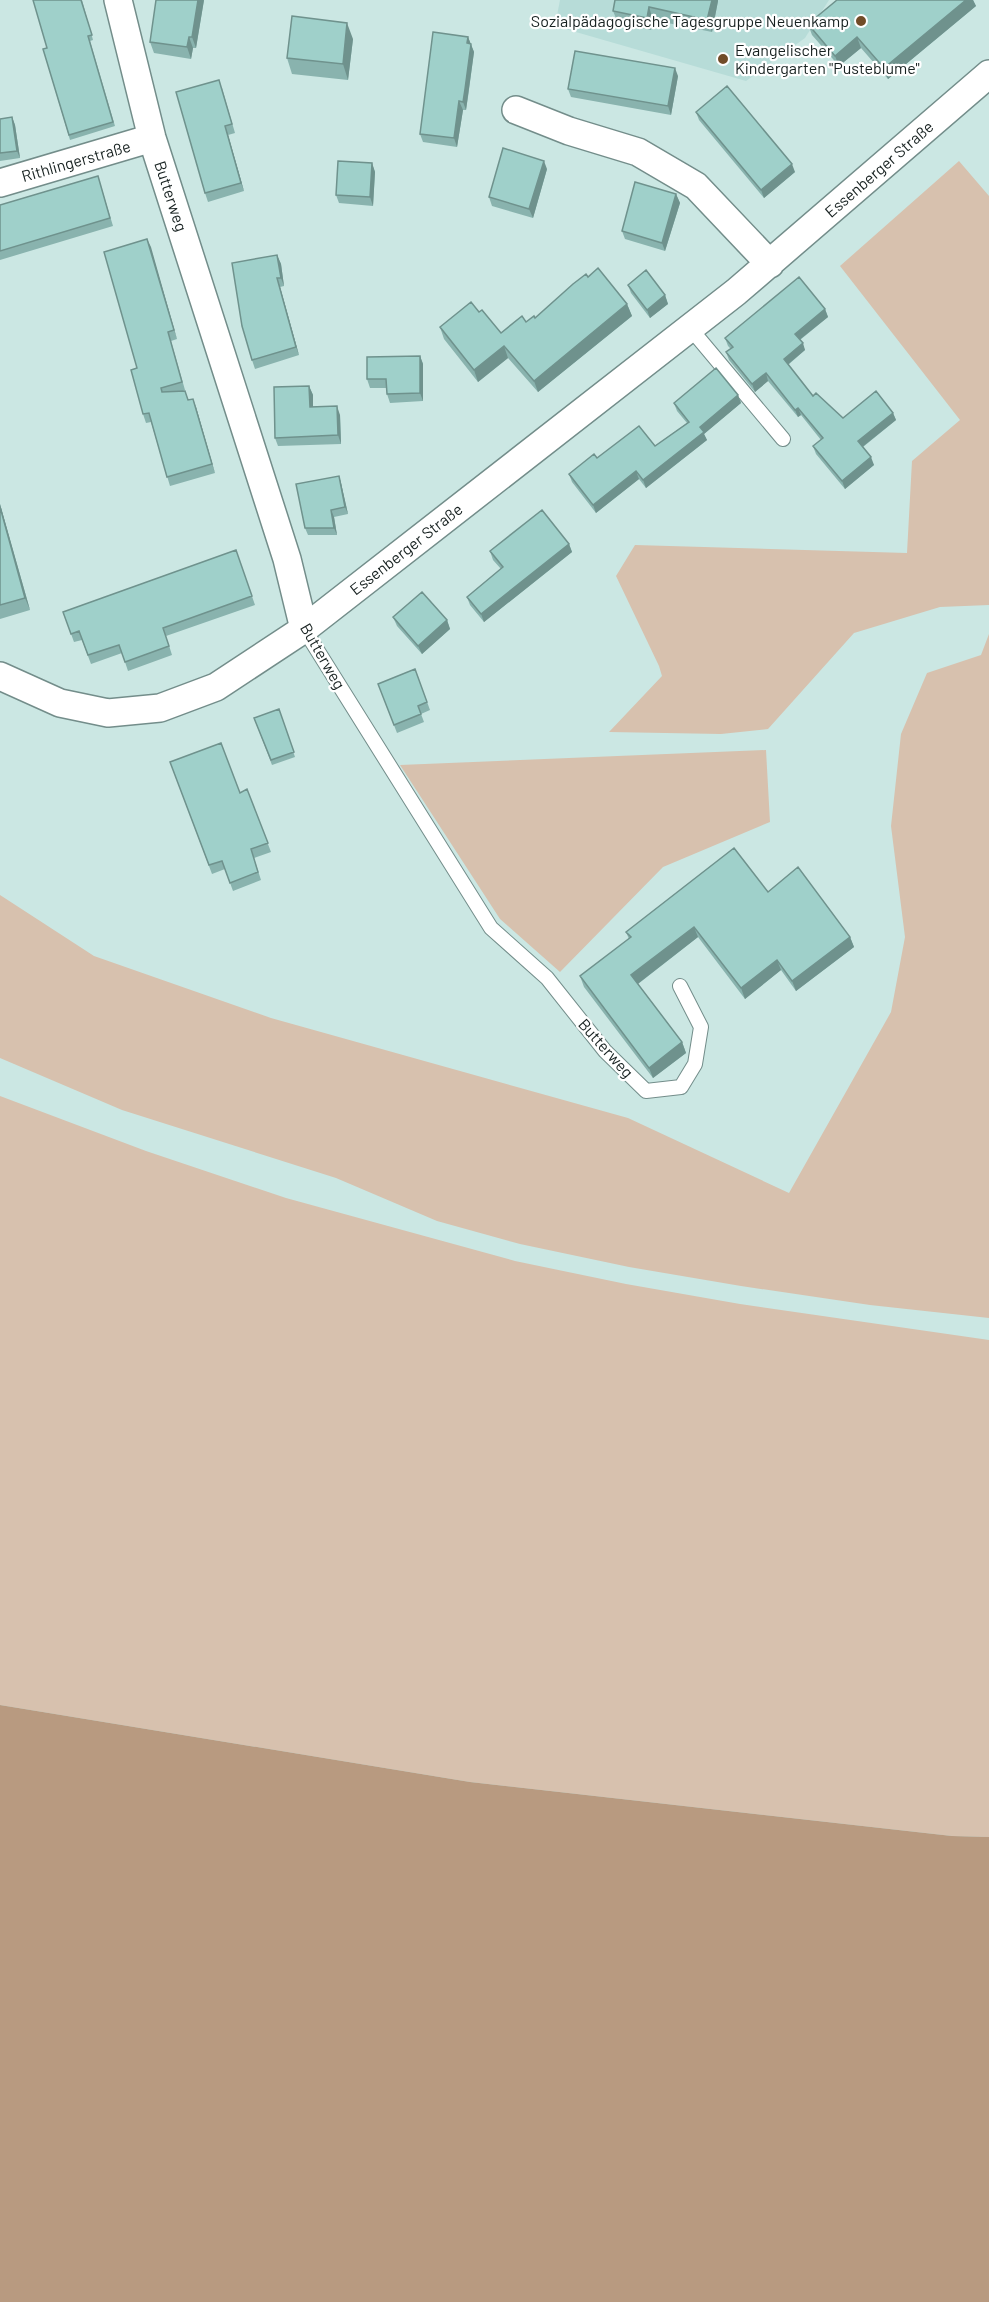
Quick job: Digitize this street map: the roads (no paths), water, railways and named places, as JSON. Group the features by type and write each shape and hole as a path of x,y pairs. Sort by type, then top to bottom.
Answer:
{"street":[{"name":"Butterweg","path":"118,0 152,138 287,559 304,629"},
{"name":"Essenberger Straße","path":"0,676 60,703 108,712 160,708 216,687 304,629 690,328 770,264 989,74"},
{"path":"516,110 638,152 696,186 770,264"},
{"name":"Rithlingerstraße","path":"0,183 152,138"}],"lane":[{"path":"690,328 783,439"},
{"name":"Butterweg","path":"304,629 491,927 547,978 605,1051 646,1091 681,1087 694,1064 701,1027 680,986"}],"place":[{"name":"Sozialpädagogische Tagesgruppe Neuenkamp","path":"861,21"},
{"name":"Evangelischer Kindergarten \"Pusteblume\"","path":"723,59"}]}
